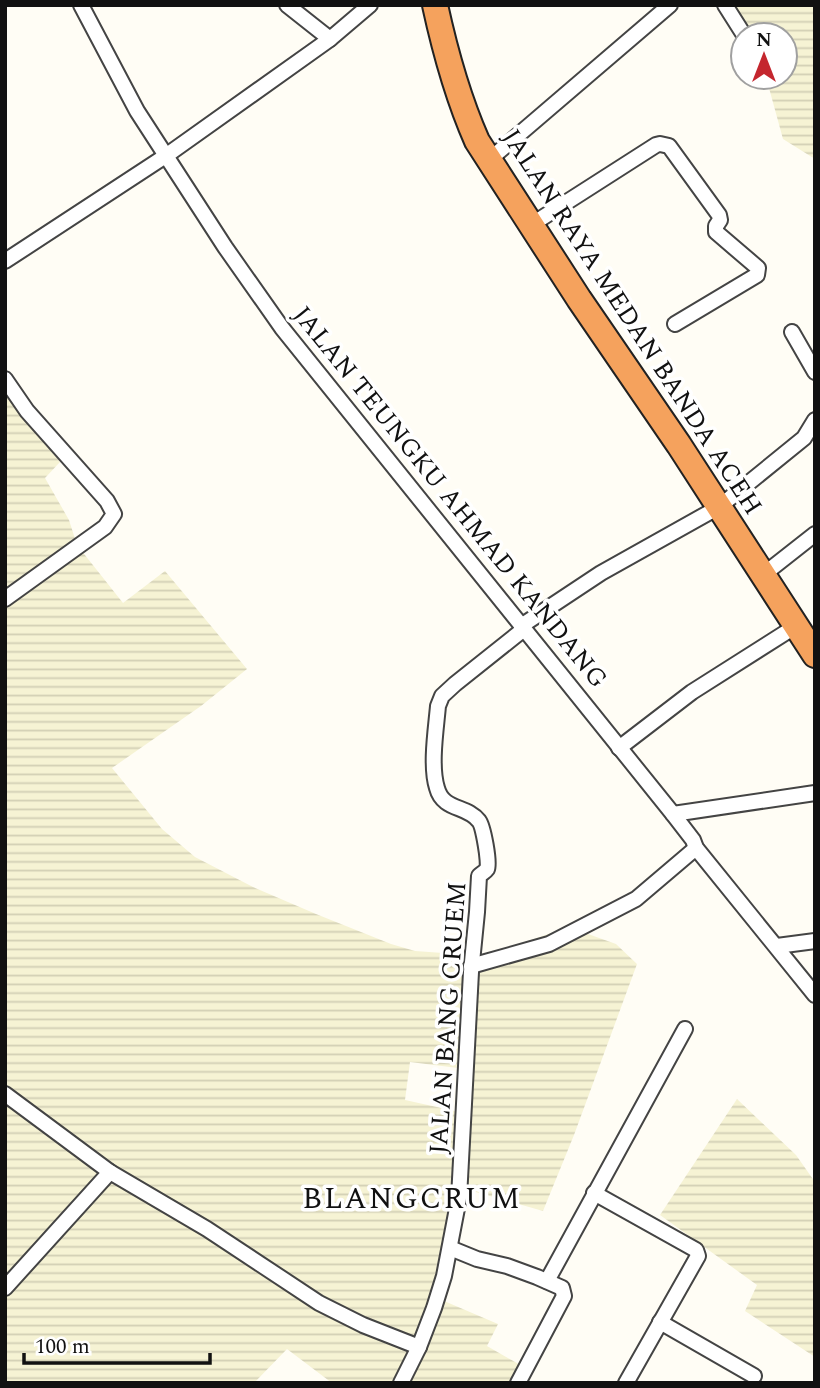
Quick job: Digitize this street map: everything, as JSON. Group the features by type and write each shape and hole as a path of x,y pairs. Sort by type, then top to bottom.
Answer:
{"highway":[{"name":"JALAN RAYA MEDAN BANDA ACEH","path":"435,5 450,66 477,141 815,655"}],"street":[{"name":"JALAN TEUNGKU AHMAD KANDANG","path":"82,5 137,111 225,247 282,328 815,995"},
{"path":"288,5 330,38"},
{"path":"5,261 167,155 330,38 370,5"},
{"path":"489,160 670,5"},
{"path":"725,5 735,21"},
{"path":"531,225 656,145 669,146 719,215 716,232 758,268 757,275 675,324"},
{"path":"792,332 815,372"},
{"path":"5,379 27,411 107,501 114,514 105,527 5,599"},
{"path":"523,628 601,573 719,507 804,438 815,420"},
{"path":"762,575 815,534"},
{"path":"619,748 692,692 796,626"},
{"name":"JALAN BANG CRUEM","path":"401,1383 434,1308 460,1198 471,966 479,876 488,868 489,861 480,822 468,812 450,807 438,792 434,775 438,706 442,696 454,684 523,628"},
{"path":"673,814 815,793"},
{"path":"471,966 549,944 625,905 636,899 696,848"},
{"path":"776,946 815,941"},
{"path":"547,1281 685,1030"},
{"path":"5,1094 110,1172 208,1229 319,1303 363,1325 419,1347"},
{"path":"5,1288 110,1172"},
{"path":"594,1193 698,1252 626,1383"},
{"path":"450,1248 477,1259 507,1266 562,1289 564,1297 518,1383"},
{"path":"660,1322 754,1376"}],"shaded area":[{"path":"725,5 815,5 815,159 783,139 770,91 799,91 799,21 735,21"},
{"path":"5,390 60,462 45,478 69,520 77,545 123,603 165,571 247,669 201,706 112,768 162,829 195,857 253,887 391,944 415,951 485,956 551,933 588,934 616,944 637,964 543,1211 451,1185 444,1241 430,1295 498,1324 487,1346 522,1366 513,1383 405,1383 396,1377 393,1383 332,1383 287,1349 254,1383 5,1383","holes":["410,1062 458,1068 455,1111 405,1100"]},
{"path":"737,1099 796,1155 815,1182 815,1357 745,1311 757,1285 660,1215"}],"district":[{"name":"BLANGCRUM","path":"412,1199"}]}
